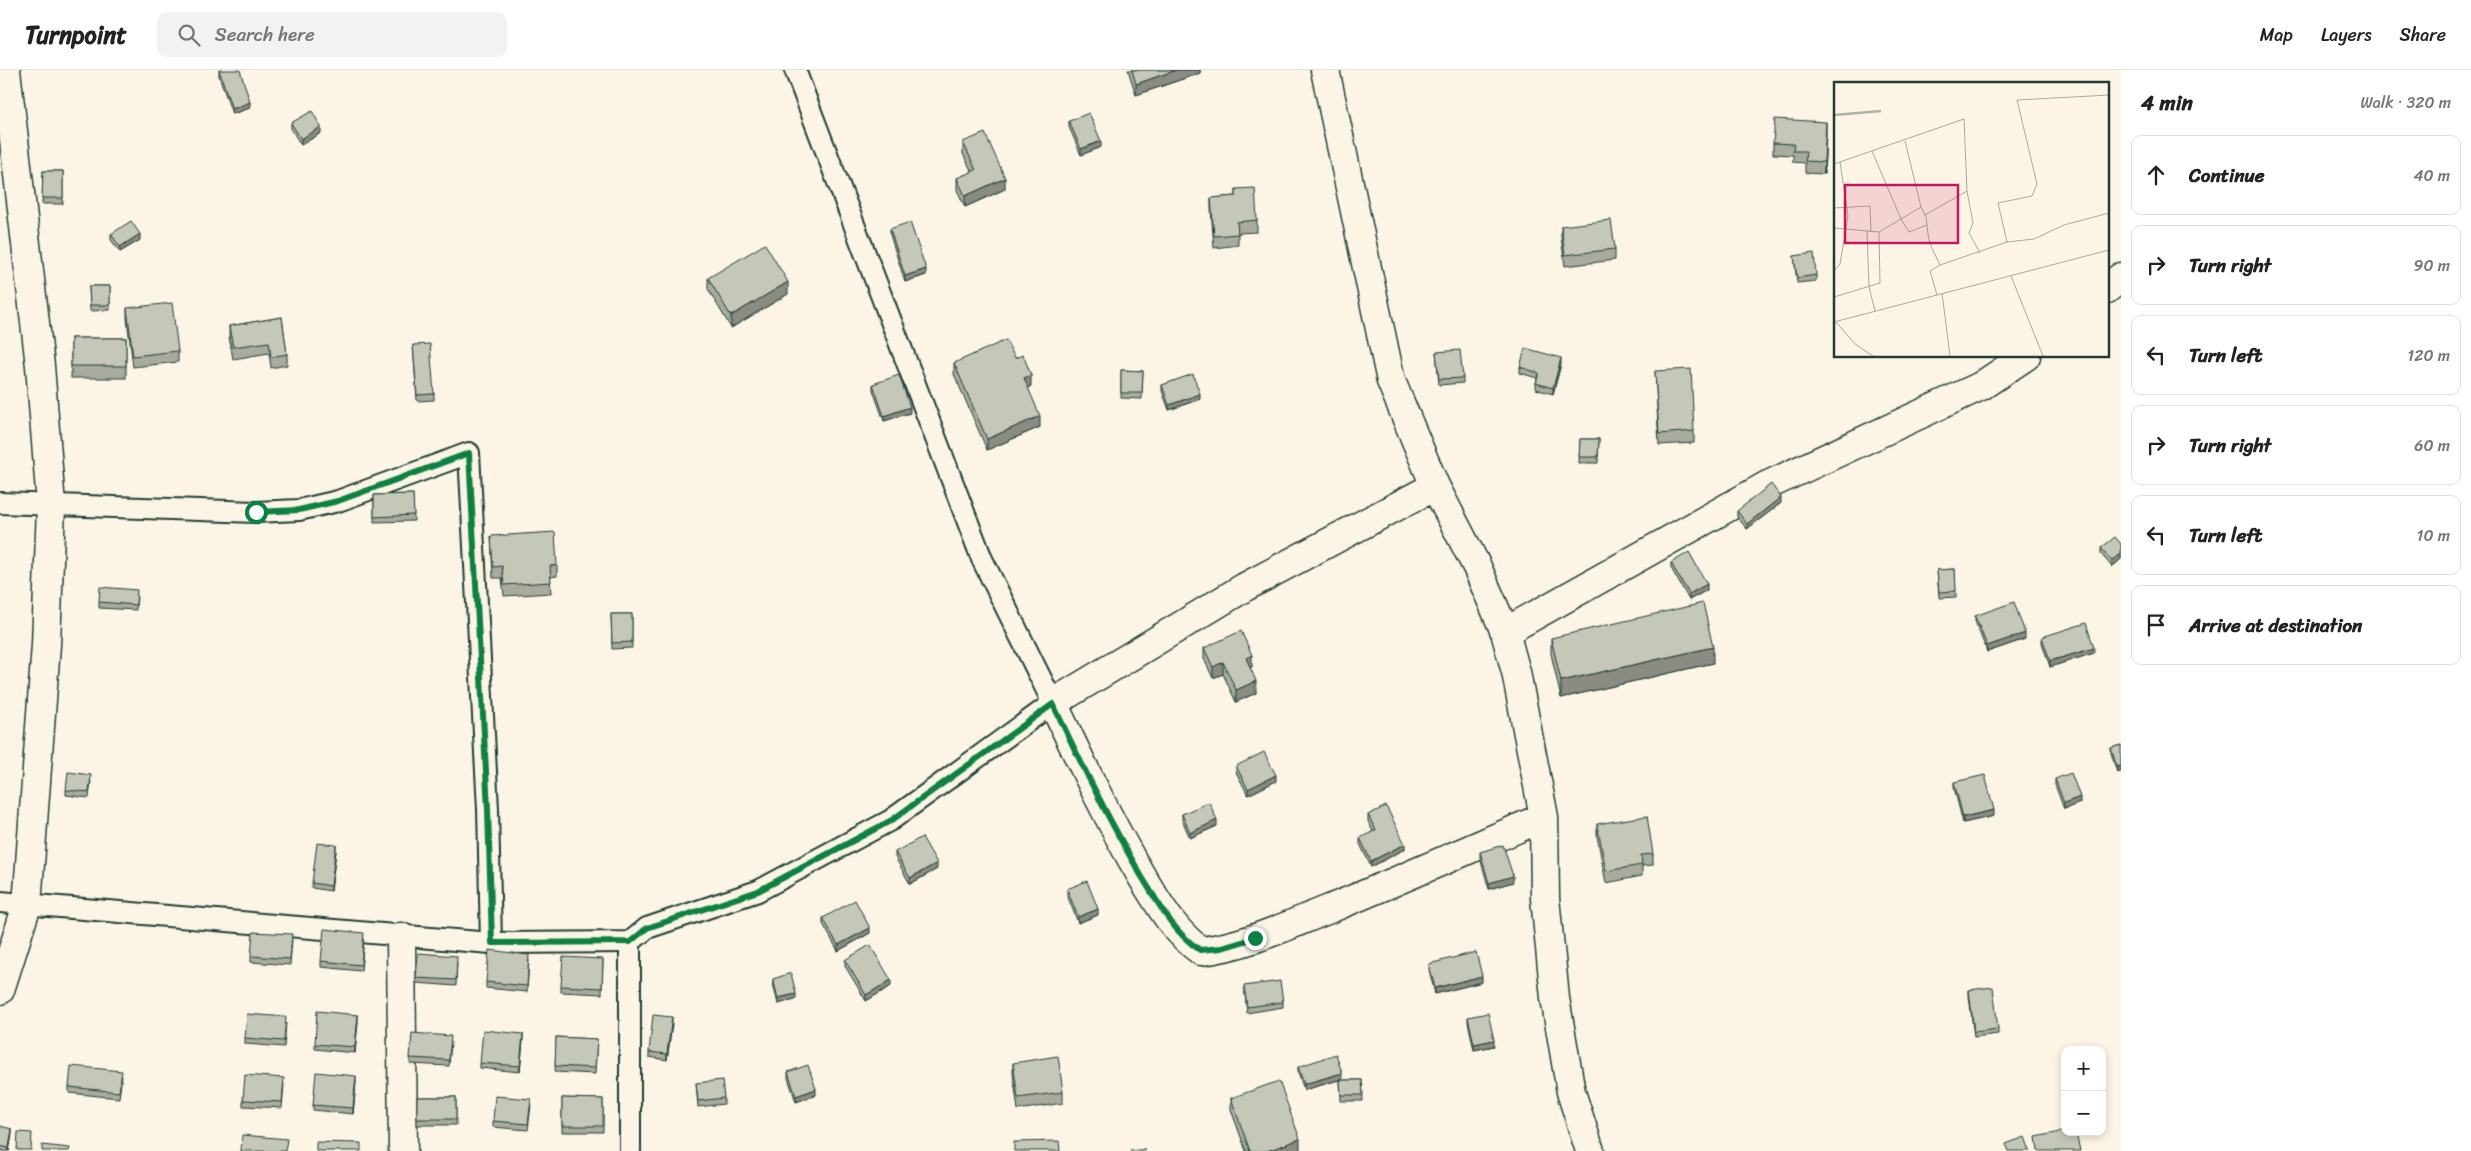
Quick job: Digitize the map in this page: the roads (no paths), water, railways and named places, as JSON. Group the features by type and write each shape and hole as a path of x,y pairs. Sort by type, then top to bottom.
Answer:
{"street":[{"path":"0,990 27,905 46,645 51,505 39,356 6,70"},
{"path":"1325,70 1391,381 1435,486 1477,567 1504,632 1529,733 1544,817 1545,898 1555,998 1571,1092 1590,1151"},
{"path":"2108,288 2121,277"},
{"path":"1504,632 1766,486 1981,386 2023,358"},
{"path":"1435,486 1245,587 1053,704 1092,787 1164,913 1183,938 1200,950 1222,948 1255,938 1372,891 1544,817"},
{"path":"401,937 403,1151"}],"lane":[{"path":"0,902 401,937 492,943 630,942 647,928 758,891 892,820 1053,704 982,559 795,70"},
{"path":"0,503 256,512 299,510 338,501 469,453 488,809 492,943"},
{"path":"630,942 630,1151"}]}
